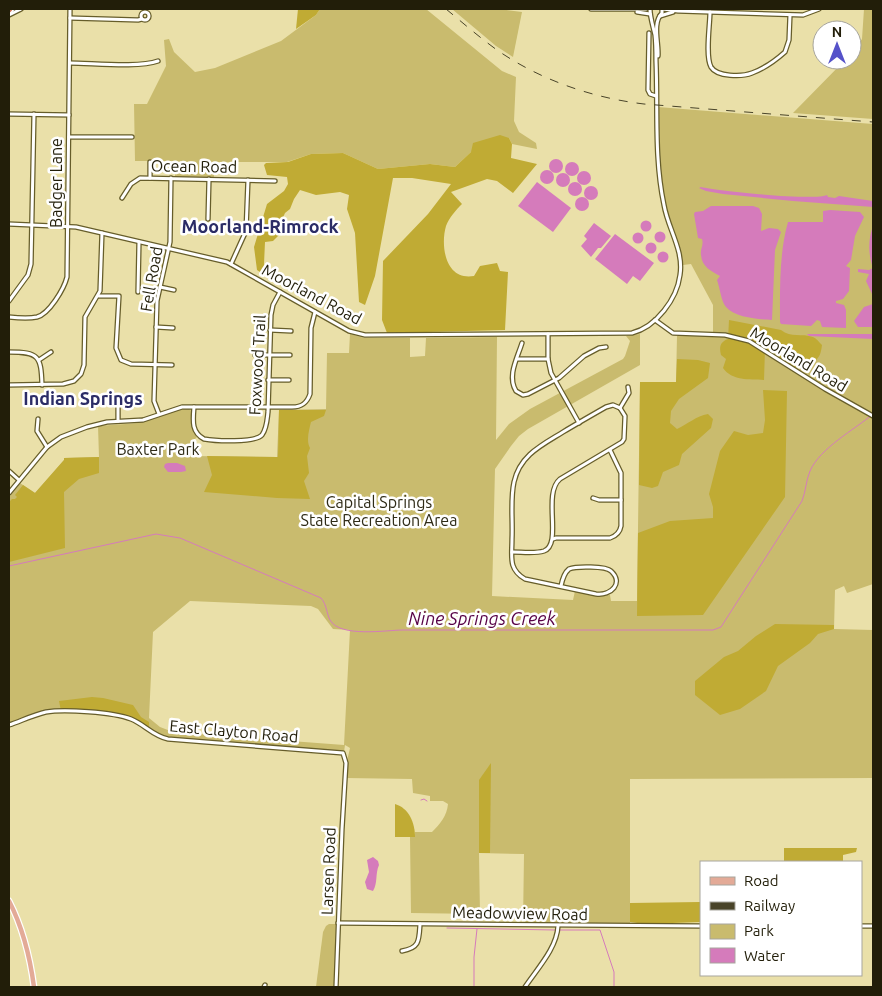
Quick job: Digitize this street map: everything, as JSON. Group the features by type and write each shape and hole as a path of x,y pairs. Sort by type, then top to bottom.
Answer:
{"main road":[{"path":"9,901 26,944 34,987"}],"street":[{"path":"9,15 21,9"},
{"name":"Badger Lane","path":"9,318 34,318 45,313 61,291 68,273 70,9"},
{"path":"591,9 646,9"},
{"path":"627,9 651,14 654,17 678,11"},
{"path":"650,9 655,35 656,96 660,172 664,206 678,246 681,271 678,286 672,298 655,320"},
{"path":"656,64 658,47 657,22 662,9 790,15 808,14 820,9"},
{"path":"710,12 710,66 718,73 733,74 754,73 785,52 788,44 790,15"},
{"path":"70,18 136,20 142,18"},
{"path":"649,33 648,92 656,96"},
{"path":"70,63 130,64 158,61"},
{"path":"9,114 70,115"},
{"path":"9,302 30,270 34,114"},
{"path":"69,137 132,137"},
{"path":"150,162 150,178"},
{"name":"Ocean Road","path":"122,198 127,188 140,178 275,181"},
{"name":"Fell Road","path":"159,414 154,401 157,301 169,249 172,178"},
{"path":"208,219 209,179"},
{"path":"231,264 246,231 248,180"},
{"name":"Moorland Road","path":"9,224 69,226 231,264 353,333 365,336 632,334 649,326 655,320 673,333 725,335 749,341 872,416"},
{"path":"9,385 42,386 69,382 77,379 82,373 84,364 85,318 92,304 99,296 101,285 102,233"},
{"path":"138,292 139,242"},
{"path":"160,287 174,290"},
{"name":"Foxwood Trail","path":"194,407 194,428 204,439 244,440 259,438 265,430 268,408 272,308 280,292"},
{"path":"99,296 120,296 116,348 121,360 130,364 172,365"},
{"path":"9,493 47,447 61,437 79,429 102,423 143,420 175,408 268,408 297,407 304,404 310,394 311,328 316,312"},
{"path":"156,327 173,328"},
{"path":"270,330 291,331"},
{"path":"548,334 548,359 551,373 579,423"},
{"path":"522,343 512,380 513,386 520,394 528,394 555,380 584,356 599,348 606,347"},
{"path":"9,352 29,353 37,357 42,386"},
{"path":"39,360 51,352"},
{"path":"255,355 290,355"},
{"path":"517,359 548,359"},
{"path":"268,380 289,380"},
{"path":"620,408 629,393 628,387"},
{"path":"118,399 118,421"},
{"path":"512,552 544,550 550,547 553,539 552,496 557,481 610,450 624,439 626,416 620,408 613,405 606,407 535,449 520,467 513,489 512,552 512,567 516,574 525,579 605,595 613,590 616,581 613,573 605,568 571,568 566,573 561,586"},
{"path":"38,419 37,431 47,447"},
{"path":"553,539 610,538 620,531 621,474 610,450"},
{"path":"9,471 20,480"},
{"path":"593,498 599,500 621,500"},
{"name":"East Clayton Road","path":"9,726 51,712 108,714 133,719 157,735 168,739 339,752 345,756"},
{"name":"Larsen Road","path":"336,987 345,756"},
{"name":"Meadowview Road","path":"338,923 700,926"},
{"path":"402,951 416,946 419,938 420,924"},
{"path":"525,987 552,948 558,926"}],"green space":[{"path":"320,9 426,9 502,71 516,77 514,121 519,132 536,143 537,149 512,144 509,138 471,152 455,167 430,164 378,169 343,153 311,154 287,162 214,162 214,177 175,177 175,161 135,161 134,104 147,104 166,66 164,40 169,39 174,52 195,72 215,68 281,41 316,15"},
{"path":"452,9 499,9 522,12 513,57 496,46"},
{"path":"864,9 873,9 873,119 793,113 835,70 862,70"},
{"name":"Capital Springs State Recreation Area","path":"658,107 873,124 873,414 869,416 873,419 873,584 847,593 844,586 835,590 834,629 873,630 873,778 630,779 630,925 523,924 524,854 479,853 480,914 411,913 410,837 415,837 415,832 432,832 443,820 448,804 443,801 430,801 430,796 413,793 412,779 346,778 350,748 345,745 344,752 182,739 162,736 138,722 115,715 65,711 42,713 9,725 9,497 20,483 35,493 64,458 99,457 98,426 139,423 176,410 189,409 192,411 192,427 197,437 191,443 191,456 277,457 279,410 326,409 327,353 349,353 350,334 364,338 410,338 410,357 425,356 426,338 497,337 496,440 509,424 530,409 623,359 630,341 626,336 640,334 640,365 528,429 519,436 495,469 492,596 573,600 575,591 598,596 610,595 611,601 637,601 640,382 676,382 677,336 713,336 713,305 691,264 683,265 681,250 666,209 661,171","holes":["190,601 311,606 318,609 333,629 350,630 344,745 173,732 160,727 149,718 153,632"]},
{"path":"329,924 336,924 335,987 316,987 323,932"}],"shaded area":[{"path":"298,9 320,9 316,15 296,29"},
{"path":"500,135 509,138 512,144 511,158 537,164 513,193 497,181 487,179 451,192 462,204 447,223 444,243 447,261 457,273 465,276 474,276 480,266 497,263 500,271 508,272 505,330 387,333 382,320 383,261 428,214 451,184 412,178 393,178 375,276 365,305 359,302 355,233 347,209 349,195 340,192 316,195 300,190 281,222 281,233 273,241 265,242 264,264 268,269 266,276 257,270 254,247 267,204 284,191 288,184 287,177 267,175 264,165 266,163 288,162 311,154 343,153 378,169 430,164 455,167 471,152 473,143"},
{"path":"729,320 781,330 793,335 813,337 822,345 820,355 808,366 802,368 789,365 765,349 764,380 736,377 723,368 726,359 720,352 722,343 728,339"},
{"path":"677,359 698,360 710,363 708,378 679,399 671,411 670,423 677,429 696,418 708,414 713,419 711,428 682,454 679,465 663,472 658,486 652,488 639,485 640,382 676,382"},
{"path":"763,390 787,391 785,497 703,615 637,616 638,533 670,521 713,518 713,507 709,494 720,451 734,431 748,435 763,433 765,420"},
{"path":"279,410 326,410 324,416 311,422 309,432 308,442 310,448 307,456 309,473 304,481 310,499 204,492 212,475 207,456 278,457"},
{"path":"99,457 99,473 79,479 64,492 65,548 9,562 9,502 17,497 15,495 23,485 35,493 64,458"},
{"path":"775,624 834,625 834,629 818,634 810,643 778,666 766,691 740,709 720,715 695,695 695,681 724,657 738,651 756,636"},
{"path":"92,697 133,705 141,717 149,722 149,727 115,715 61,711 59,701"},
{"path":"491,763 490,853 479,853 479,780"},
{"path":"395,804 404,809 410,817 414,826 415,837 395,837"},
{"path":"784,848 857,848 856,852 843,855 843,861 784,861"},
{"path":"700,902 700,922 645,924 630,922 630,903"}],"water":[{"path":"556,159 561,161 563,166 561,171 556,173 551,171 549,166 551,161"},
{"path":"572,162 577,164 579,169 577,174 572,176 567,174 565,169 567,164"},
{"path":"547,170 552,172 554,177 552,182 547,184 542,182 540,177 542,172"},
{"path":"584,171 589,173 591,178 589,183 584,185 579,183 577,178 579,173"},
{"path":"563,173 568,175 570,180 568,185 563,187 558,185 556,180 558,175"},
{"path":"537,182 571,208 553,232 518,206"},
{"path":"575,182 580,184 582,189 580,194 575,196 570,194 568,189 570,184"},
{"path":"591,186 596,188 598,193 596,198 591,200 586,198 584,193 586,188"},
{"path":"699,188 786,196 819,197 827,195 828,197 835,198 839,196 873,201 873,207 723,194 706,191"},
{"path":"582,197 587,199 589,204 587,209 582,211 577,209 575,204 577,199"},
{"path":"711,206 753,206 759,208 762,214 761,231 769,228 778,229 781,232 775,250 772,320 735,314 724,304 717,280 720,276 703,263 701,253 702,239 698,238 694,214"},
{"path":"823,211 860,212 864,217 855,236 851,260 846,266 850,268 849,291 843,299 836,301 836,303 844,305 846,310 846,328 822,327 820,321 817,320 811,326 781,324 781,272 783,246 788,222 823,222"},
{"path":"646,220 652,226 646,232 640,226"},
{"path":"594,223 611,236 591,257 581,246 587,239 584,236"},
{"path":"873,226 873,268 869,247"},
{"path":"660,231 666,237 660,243 654,237"},
{"path":"638,232 644,238 638,244 632,238"},
{"path":"615,234 654,263 640,281 633,276 627,284 595,259"},
{"path":"651,242 657,248 651,254 645,248"},
{"path":"663,251 669,257 663,263 657,257"},
{"path":"873,268 873,296 866,281 869,274 858,272 858,269 869,270"},
{"path":"873,304 873,327 858,327 854,321 864,307"},
{"path":"807,334 873,334 873,339 809,336"},
{"path":"168,463 177,463 185,466 186,471 168,472 164,467"},
{"path":"373,857 378,861 379,865 373,891 367,889 365,882 369,872 367,860"}],"waterway":[{"name":"Nine Springs Creek","path":"9,566 156,534 180,538 321,598 330,620 335,626 353,631 713,630 721,627 802,501 810,471 815,463 829,447 873,414"},
{"path":"421,800 427,801"},
{"path":"447,928 555,930"},
{"path":"474,987 474,957 477,929"},
{"path":"560,930 600,930 614,972 614,987"}],"railway":[{"path":"446,9 490,45 514,61 549,79 586,92 644,104 873,122"}],"district":[{"name":"Moorland-Rimrock","path":"260,227"},
{"name":"Indian Springs","path":"83,399"}],"park label":[{"name":"Baxter Park","path":"158,449"}]}
